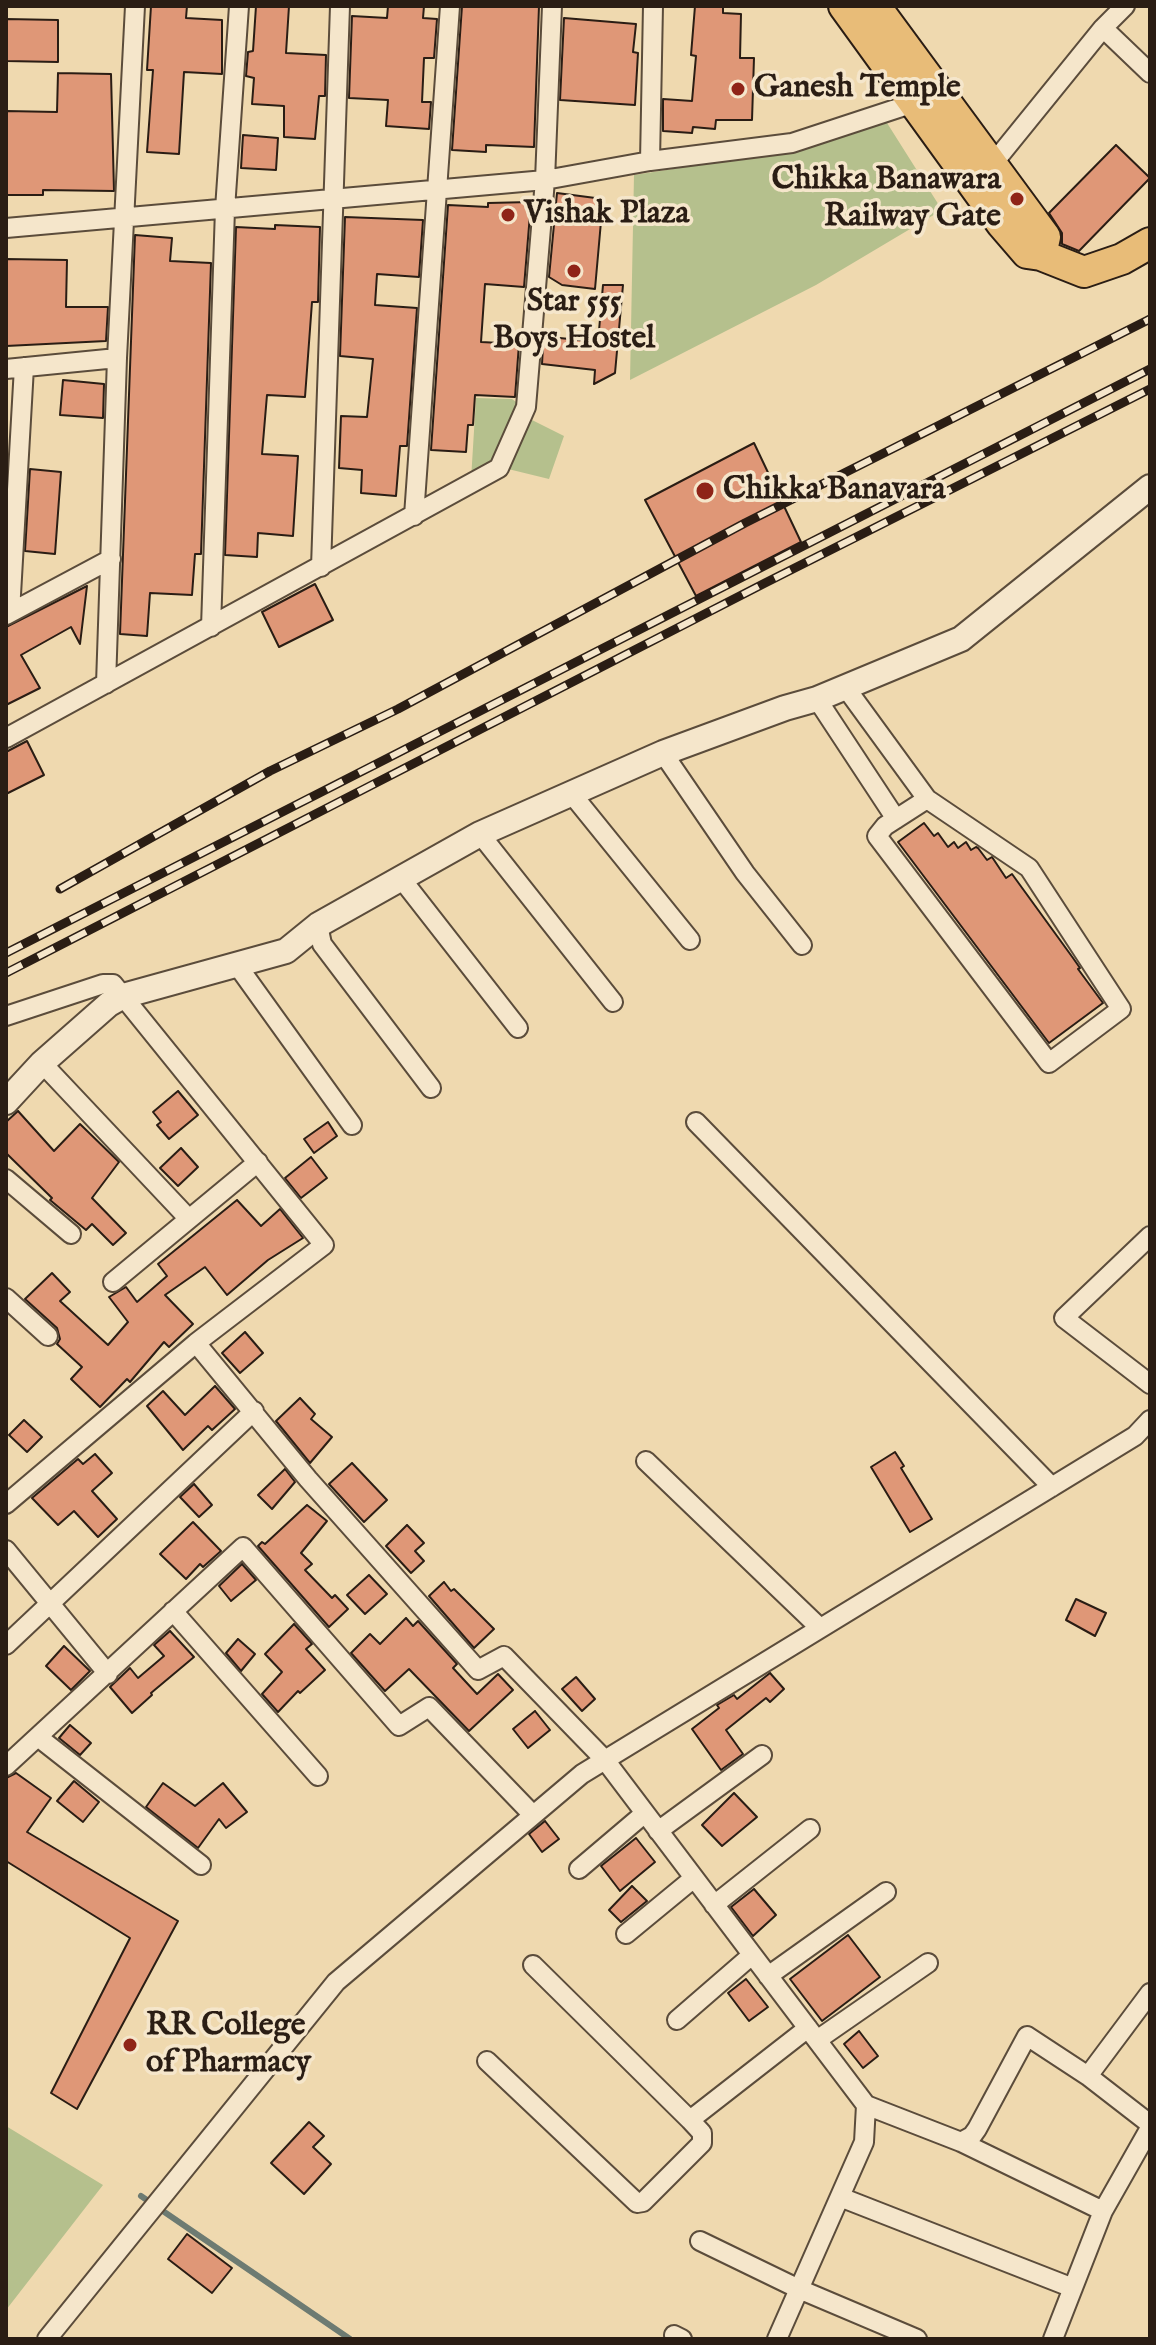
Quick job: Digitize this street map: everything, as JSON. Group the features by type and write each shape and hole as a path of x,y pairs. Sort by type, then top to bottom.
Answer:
{"main road":[{"path":"844,6 927,99 983,176 1002,224 1027,253 1041,255 1084,272 1122,259 1150,243"},
{"path":"875,6 927,99"}],"street":[{"path":"106,684 117,358 135,6"},
{"path":"211,627 225,209 239,6"},
{"path":"321,567 340,6"},
{"path":"414,516 450,6"},
{"path":"6,738 499,468 526,407 545,180 552,6"},
{"path":"650,161 653,6"},
{"path":"983,176 1103,28 1125,6"},
{"path":"1103,28 1150,73"},
{"path":"6,228 545,180 650,161 792,143 927,99"},
{"path":"111,559 8,614 15,368 117,358"},
{"path":"6,1102 42,1063 109,1004 123,996 286,951 318,925 480,834 663,753 846,688 961,639 1150,487"},
{"path":"846,688 927,799 1029,868 1121,1009 1049,1063 877,836 927,799"},
{"path":"817,699 896,819"},
{"path":"663,753 745,873 802,945"},
{"path":"571,793 690,940"},
{"path":"480,834 613,1002"},
{"path":"400,877 518,1028"},
{"path":"318,925 322,944 431,1088"},
{"path":"237,965 352,1125"},
{"path":"6,1016 103,984 113,984 324,1245 196,1343 6,1504"},
{"path":"42,1063 189,1219"},
{"path":"696,1122 1052,1487"},
{"path":"113,1282 258,1162"},
{"path":"6,1179 71,1234"},
{"path":"1150,1236 1064,1318 1150,1384"},
{"path":"6,1298 48,1336"},
{"path":"196,1343 308,1479 478,1670 504,1656 605,1760 866,2105 961,2142 1103,2211"},
{"path":"6,1645 254,1411"},
{"path":"47,2339 336,1982 582,1774 1135,1436 1150,1420"},
{"path":"646,1461 820,1628"},
{"path":"6,1766 243,1547 399,1726 429,1707 533,1815"},
{"path":"6,1550 108,1674"},
{"path":"173,1611 318,1776"},
{"path":"38,1737 201,1865"},
{"path":"658,1831 762,1755"},
{"path":"579,1869 645,1813"},
{"path":"714,1905 810,1829"},
{"path":"626,1934 694,1878"},
{"path":"768,1976 886,1892"},
{"path":"677,2020 752,1955"},
{"path":"690,2120 812,2034 928,1963"},
{"path":"487,2061 637,2203 650,2197 702,2143 702,2133 690,2120 533,1965"},
{"path":"1088,2076 1146,2004"},
{"path":"961,2142 977,2129 1027,2036 1088,2076 1150,2126 1103,2211 1053,2339"},
{"path":"777,2339 864,2142 866,2105"},
{"path":"840,2197 1073,2288"},
{"path":"700,2241 799,2289 917,2339"}],"green space":[{"path":"882,115 942,210 816,285 630,380 634,175 796,150"},
{"path":"476,398 512,399 523,407 497,465 471,480"},
{"path":"526,417 564,436 549,479 504,468"},
{"path":"6,2126 103,2185 6,2310"}],"building":[{"path":"151,6 187,6 186,18 222,20 222,74 184,72 179,154 147,152 153,70 147,70"},
{"path":"256,6 289,6 286,53 326,55 325,96 319,96 315,139 284,137 284,106 252,104 254,78 246,76 248,52 253,51"},
{"path":"388,6 424,6 423,18 437,19 434,58 424,58 422,102 431,102 429,129 386,126 388,100 349,98 352,16 387,18"},
{"path":"462,6 539,6 534,147 486,145 486,152 452,150"},
{"path":"695,6 723,6 723,13 741,14 740,58 754,58 752,120 716,120 715,129 693,127 692,133 663,131 663,99 692,101 696,56 691,55"},
{"path":"564,18 636,24 633,52 638,53 635,105 560,100"},
{"path":"6,19 58,20 58,62 6,61"},
{"path":"58,73 111,74 114,191 43,190 43,195 6,195 6,111 57,112"},
{"path":"243,135 278,138 276,170 241,168"},
{"path":"1116,145 1150,178 1079,251 1062,244 1062,233 1049,213"},
{"path":"557,193 603,199 595,289 562,285 549,277"},
{"path":"531,202 524,287 485,284 481,342 519,344 515,397 475,395 473,425 468,425 466,452 431,450 448,205 488,207 488,203"},
{"path":"345,217 423,220 419,277 377,274 375,305 417,308 407,446 400,446 396,496 361,493 362,470 339,468 341,416 367,417 373,359 340,356"},
{"path":"275,225 320,227 318,302 312,302 305,397 267,395 262,454 298,456 293,536 258,533 257,557 225,555 236,227 275,229"},
{"path":"135,235 172,238 170,261 211,263 201,554 195,554 192,595 150,593 147,636 120,634"},
{"path":"6,259 67,260 66,307 108,307 106,341 6,346"},
{"path":"603,285 623,285 615,373 594,384 595,370 542,364 543,346 549,346 550,337 598,342"},
{"path":"63,380 104,384 103,418 60,415"},
{"path":"754,443 801,542 696,596 645,500"},
{"path":"30,469 61,472 55,554 25,551"},
{"path":"315,584 333,620 279,647 262,612"},
{"path":"87,586 80,644 71,627 21,655 40,688 6,705 6,627"},
{"path":"27,741 44,775 6,794 6,752"},
{"path":"924,823 934,836 938,833 948,847 954,842 958,848 966,842 971,850 978,848 987,860 992,857 1006,878 1012,874 1103,1003 1049,1043 898,842"},
{"path":"178,1091 198,1115 169,1139 157,1125 161,1122 153,1112"},
{"path":"18,1111 54,1151 80,1124 119,1162 92,1198 126,1233 113,1245 92,1224 86,1230 50,1200 52,1198 6,1153 6,1122"},
{"path":"328,1122 337,1136 314,1153 304,1139"},
{"path":"181,1148 198,1167 178,1186 160,1168"},
{"path":"311,1157 327,1178 301,1198 285,1178"},
{"path":"237,1200 261,1226 280,1209 303,1238 268,1260 227,1295 205,1267 165,1295 193,1324 169,1347 164,1342 130,1382 127,1379 100,1407 71,1379 82,1367 57,1344 60,1339 57,1328 25,1299 52,1273 70,1292 60,1301 108,1345 128,1322 109,1297 126,1287 137,1302 167,1276 158,1264"},
{"path":"245,1332 263,1353 240,1373 222,1353"},
{"path":"215,1386 235,1409 212,1430 208,1426 183,1450 147,1406 163,1391 185,1415"},
{"path":"300,1398 315,1414 311,1419 332,1437 310,1463 276,1421"},
{"path":"24,1420 42,1437 27,1452 9,1435"},
{"path":"895,1452 904,1466 901,1468 932,1519 910,1532 871,1467"},
{"path":"95,1454 112,1473 92,1491 117,1519 98,1537 74,1511 58,1525 32,1498 78,1459 83,1464"},
{"path":"352,1463 387,1500 364,1522 329,1484"},
{"path":"285,1469 295,1482 272,1509 258,1495"},
{"path":"194,1484 212,1505 199,1517 180,1497"},
{"path":"307,1505 327,1521 301,1553 312,1564 305,1570 332,1598 335,1595 348,1609 329,1627 258,1546 262,1542 265,1544"},
{"path":"193,1522 221,1551 203,1567 200,1564 186,1579 160,1554"},
{"path":"407,1525 424,1543 415,1551 424,1561 411,1573 386,1546"},
{"path":"242,1564 256,1580 231,1601 219,1586"},
{"path":"369,1575 387,1594 365,1614 347,1595"},
{"path":"444,1582 494,1629 474,1648 429,1596"},
{"path":"1076,1599 1106,1613 1095,1636 1066,1620"},
{"path":"406,1618 413,1626 418,1621 457,1664 453,1668 477,1694 498,1674 513,1690 469,1731 409,1669 385,1691 351,1653 370,1634 380,1644"},
{"path":"294,1624 312,1644 306,1649 325,1670 278,1712 262,1694 282,1672 265,1654"},
{"path":"170,1631 194,1657 132,1713 110,1687 130,1668 138,1678 164,1656 154,1645"},
{"path":"238,1639 255,1654 241,1671 226,1653"},
{"path":"64,1646 90,1671 71,1690 46,1666"},
{"path":"770,1673 784,1689 770,1702 766,1698 726,1730 743,1754 721,1770 692,1729 719,1708 717,1705 734,1695 737,1699"},
{"path":"576,1677 595,1699 582,1711 562,1689"},
{"path":"535,1711 550,1730 528,1748 513,1729"},
{"path":"70,1725 91,1743 80,1755 59,1738"},
{"path":"16,1773 51,1798 27,1832 178,1921 77,2109 51,2093 130,1938 6,1861 6,1778"},
{"path":"74,1781 99,1802 83,1822 57,1801"},
{"path":"163,1783 195,1806 223,1783 247,1812 226,1828 219,1819 198,1848 146,1807"},
{"path":"734,1793 757,1817 722,1846 702,1825"},
{"path":"545,1821 559,1839 542,1852 529,1834"},
{"path":"636,1838 655,1862 620,1891 601,1866"},
{"path":"632,1886 647,1901 621,1922 609,1910"},
{"path":"754,1889 776,1915 753,1936 731,1907"},
{"path":"848,1935 880,1977 822,2021 790,1979"},
{"path":"746,1979 768,2007 749,2021 728,1993"},
{"path":"859,2031 878,2056 863,2068 844,2044"},
{"path":"309,2122 324,2136 313,2147 331,2164 304,2194 271,2163"},
{"path":"187,2234 232,2268 212,2293 168,2259"}],"waterway":[{"path":"141,2196 350,2339"}],"railway":[{"path":"60,889 270,771 398,709 745,523 1150,319"},
{"path":"6,953 1150,369"},
{"path":"6,973 1150,389"}],"place":[{"name":"Ganesh Temple","path":"738,89"},
{"name":"Chikka Banawara Railway Gate","path":"1017,199"},
{"name":"Vishak Plaza","path":"508,215"},
{"name":"Star 555 Boys Hostel","path":"574,271"},
{"name":"Chikka Banavara","path":"705,491"},
{"name":"RR College of Pharmacy","path":"130,2045"}]}
